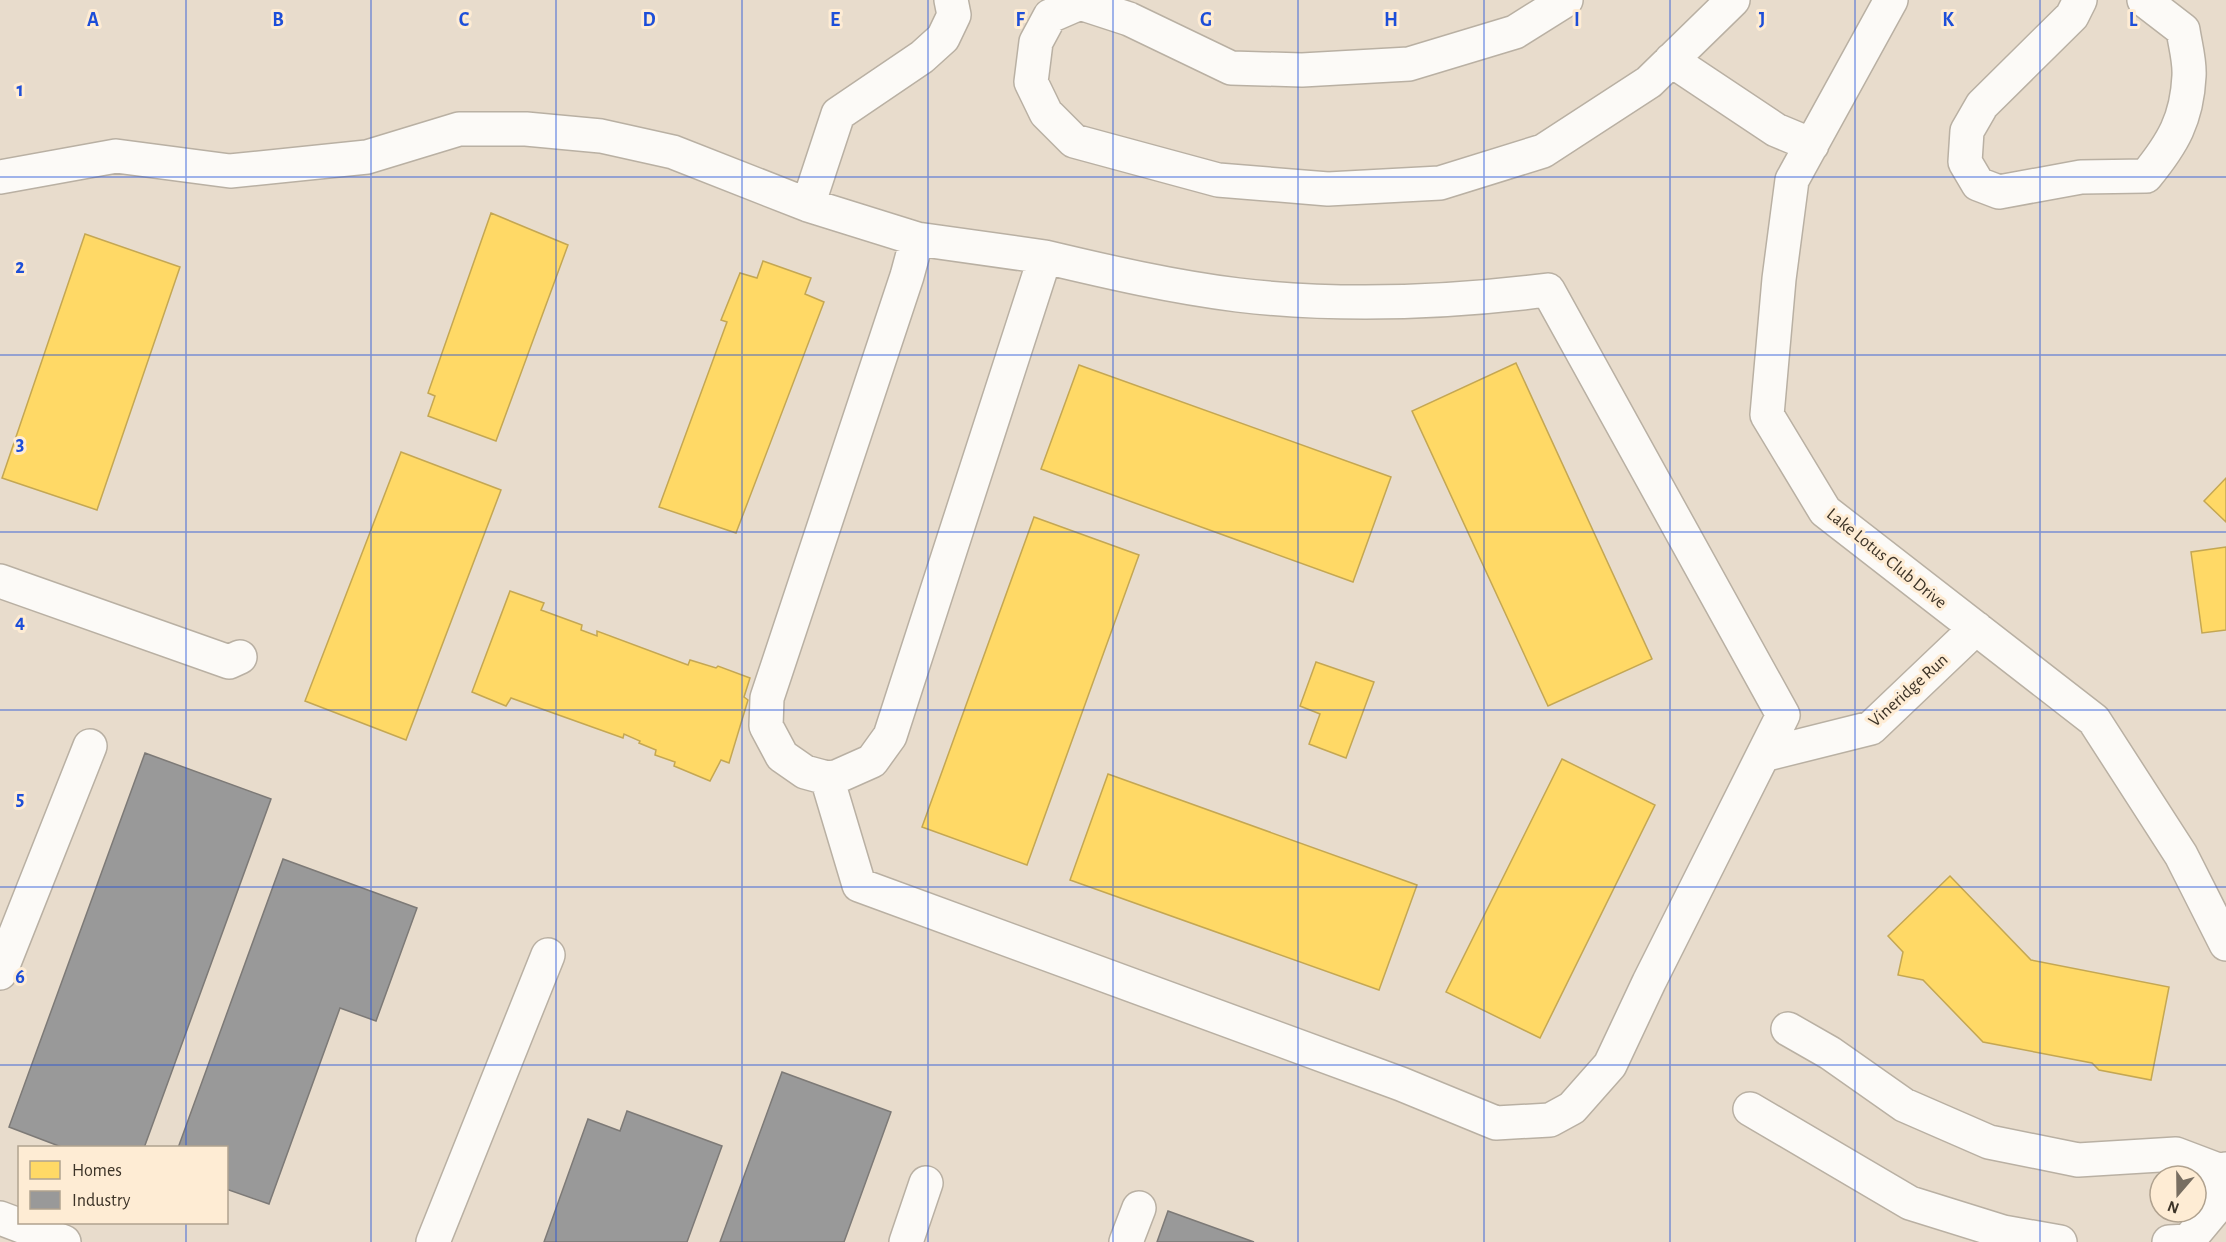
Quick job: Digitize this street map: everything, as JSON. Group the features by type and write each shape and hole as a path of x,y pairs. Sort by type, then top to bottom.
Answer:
{"street":[{"path":"808,205 838,114 922,57 943,38 954,15 951,0"},
{"path":"1566,0 1515,32 1409,64 1302,70 1231,68 1129,19 1080,3 1050,16 1036,42 1031,82 1046,113 1074,141 1218,180 1328,189 1440,183 1543,151 1648,82 1732,0"},
{"name":"Lake Lotus Club Drive","path":"1891,0 1792,180 1779,279 1767,415 1825,511 2094,720 2181,855 2226,944"},
{"path":"2080,0 2072,16 1982,105 1967,131 1965,162 1978,184 2000,192 2081,177 2146,176 2169,149 2182,120 2189,75 2183,30 2144,0"},
{"path":"1671,60 1776,130 1812,145"},
{"path":"0,177 116,156 230,171 367,157 459,129 526,129 601,136 673,152 808,205 917,239 1045,257 1122,275 1237,295 1310,301 1407,302 1484,298 1548,290 1783,716 1649,982 1610,1065 1572,1108 1550,1120 1496,1123 1401,1083 859,885 827,778"},
{"path":"917,239 907,276 767,698 766,726 782,756 805,772 827,778 836,777 872,761 890,736 1045,257"},
{"path":"0,581 228,662 240,657"},
{"name":"Vineridge Run","path":"1763,755 1871,728 1976,628"},
{"path":"0,973 90,746"},
{"path":"433,1242 548,954"},
{"path":"1788,1029 1830,1053 1904,1105 1989,1142 2078,1160 2176,1154 2223,1170 2213,1211 2188,1241 2169,1242"},
{"path":"1750,1109 1910,1203 2003,1232 2060,1242"},
{"path":"906,1242 926,1183"},
{"path":"1126,1242 1139,1208"},
{"path":"0,1218 64,1242"}],"building: Homes":[{"path":"491,213 568,245 496,441 428,416 435,396 428,393"},
{"path":"85,234 180,267 97,510 2,478"},
{"path":"763,261 811,278 805,294 824,302 736,533 659,507 727,322 721,320 740,273 757,278"},
{"path":"1516,363 1652,659 1548,706 1412,411"},
{"path":"1079,365 1391,477 1353,582 1041,469"},
{"path":"401,452 501,490 406,740 305,701"},
{"path":"2226,478 2226,522 2204,501"},
{"path":"1034,517 1139,555 1027,865 922,827"},
{"path":"2226,547 2226,630 2202,633 2191,552"},
{"path":"510,591 544,603 541,610 582,625 581,630 597,636 597,631 688,665 690,660 716,668 718,666 750,678 744,697 748,700 729,763 721,760 710,781 674,766 675,762 655,755 656,750 624,734 623,738 511,698 506,706 472,692"},
{"path":"1316,662 1374,682 1346,758 1309,744 1320,714 1300,706"},
{"path":"1562,759 1655,805 1540,1038 1446,992"},
{"path":"1108,774 1417,885 1379,990 1070,880"},
{"path":"1950,876 2031,960 2169,987 2151,1080 2099,1070 2092,1063 1983,1042 1923,980 1898,975 1903,952 1888,936"}],"building: Industry":[{"path":"145,753 271,799 145,1146 59,1146 9,1127"},
{"path":"283,859 417,908 376,1021 340,1008 269,1204 228,1190 228,1146 179,1146"},
{"path":"782,1072 891,1112 844,1242 720,1242"},
{"path":"627,1111 722,1146 687,1242 544,1242 588,1119 620,1131"},
{"path":"1168,1211 1254,1242 1157,1242"}]}
